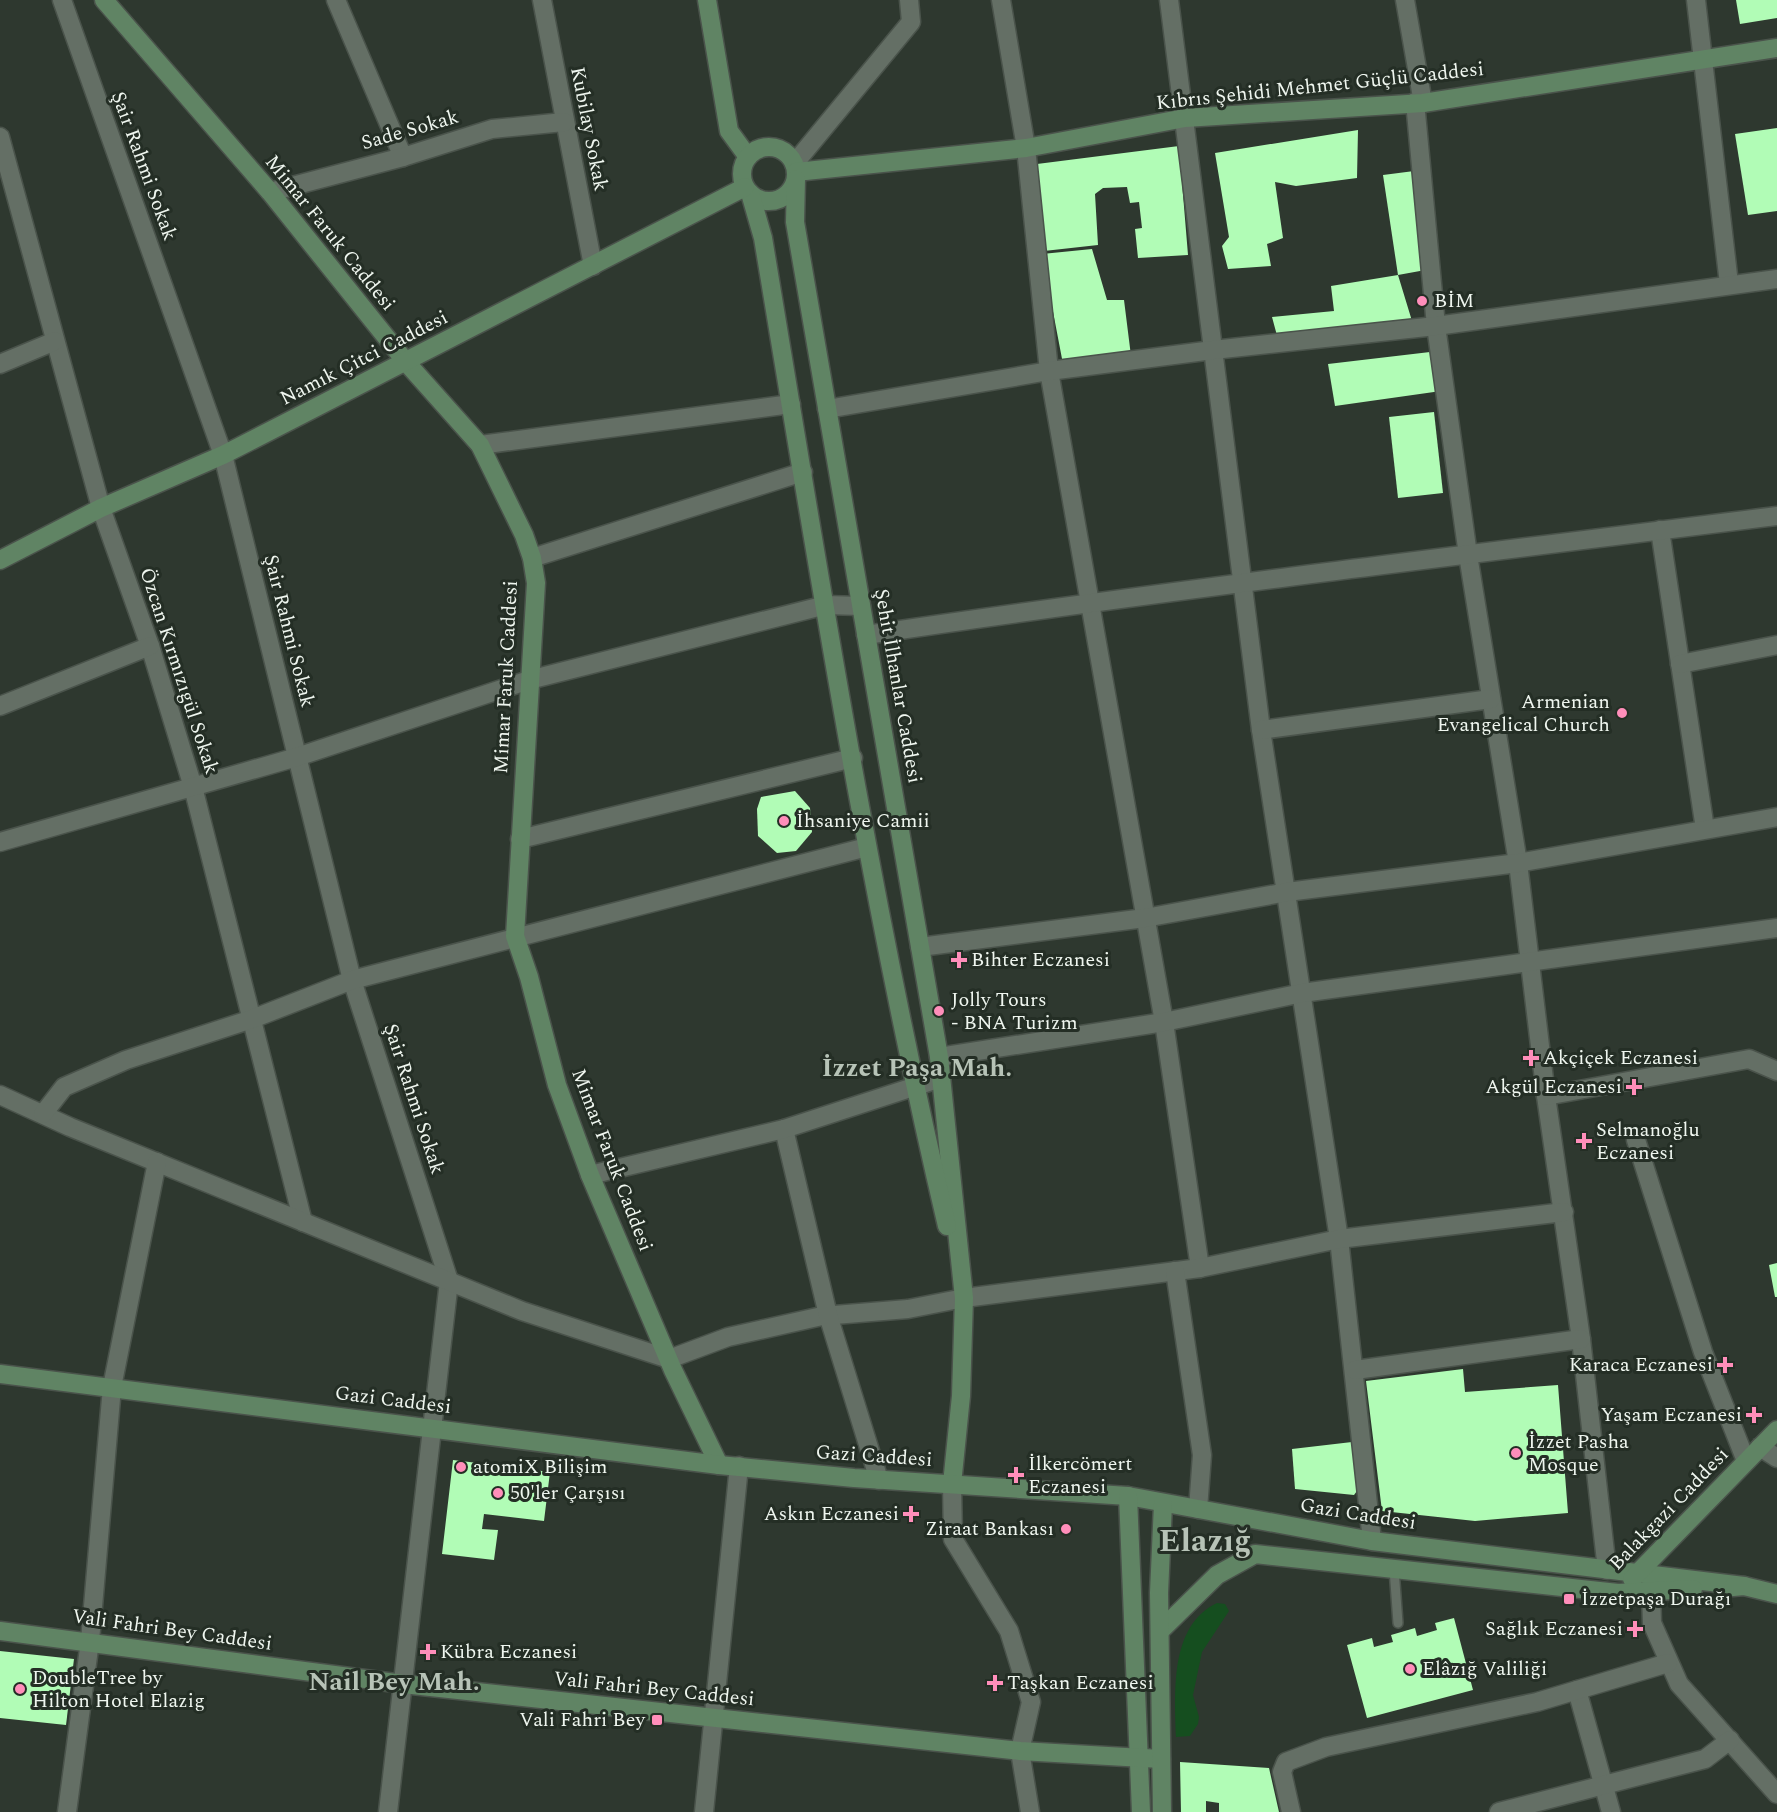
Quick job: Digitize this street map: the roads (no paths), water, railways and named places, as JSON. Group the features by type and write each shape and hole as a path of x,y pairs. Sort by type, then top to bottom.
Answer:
{"street":[{"name":"Şair Rahmi Sokak","path":"62,0 223,455 352,980 449,1281"},
{"name":"Mimar Faruk Caddesi","path":"104,0 270,192 406,362 480,445 524,535 532,558 536,583 515,936 529,977 557,1085 590,1175 669,1359 720,1465"},
{"path":"336,0 403,157"},
{"name":"Kubilay Sokak","path":"542,0 593,266"},
{"path":"707,0 729,131 748,157"},
{"path":"748,190 764,201 779,199 790,191 795,171 911,22 909,0"},
{"path":"1001,0 1026,148 1049,371 1164,1022 1200,1268"},
{"path":"1168,0 1185,118 1261,730 1339,1239 1372,1541"},
{"path":"1405,0 1419,103 1436,326 1468,555 1518,863 1546,1096 1581,1339 1606,1570"},
{"path":"1696,0 1705,58 1729,284"},
{"name":"Kıbrıs Şehidi Mehmet Güçlü Caddesi","path":"795,171 1026,148 1185,118 1419,103 1777,48"},
{"name":"Sade Sokak","path":"270,192 403,157 492,129 564,122"},
{"name":"Özcan Kırmızıgül Sokak","path":"0,137 101,508 150,646 193,787 303,1222"},
{"path":"795,171 784,152 769,147 754,152 748,157 742,171 763,238 867,847 914,1085 964,1298 961,1396 952,1484 953,1539 1009,1631 1031,1702 1020,1751 1030,1812"},
{"name":"Şehit İlhanlar Caddesi","path":"795,171 795,222 939,1057 964,1298"},
{"name":"Namık Çitci Caddesi","path":"0,560 101,508 223,455 593,266 748,190"},
{"path":"827,409 1049,371 1213,350 1436,326 1777,279"},
{"path":"0,364 55,341"},
{"path":"480,445 791,404"},
{"path":"532,558 803,472"},
{"path":"866,634 1242,581 1777,516"},
{"path":"1660,530 1705,829"},
{"path":"0,842 297,757 529,680 826,605 861,606"},
{"path":"1680,664 1777,645"},
{"path":"0,706 150,646"},
{"path":"1261,730 1491,699"},
{"path":"520,839 853,758"},
{"path":"920,947 1145,918 1287,892 1518,863 1777,818"},
{"path":"43,1114 64,1087 126,1060 252,1020 352,980 515,936 867,847"},
{"path":"939,1057 1164,1022 1302,993 1531,963 1777,927"},
{"path":"1546,1096 1749,1059 1777,1071"},
{"path":"590,1175 784,1129 941,1078"},
{"path":"0,1095 157,1162 522,1311 669,1359 728,1337 828,1315 908,1309 964,1298 1200,1268 1339,1239 1564,1212"},
{"path":"784,1129 828,1315 879,1480"},
{"path":"1636,1140 1703,1352 1746,1461"},
{"path":"67,1812 90,1641 112,1387 157,1162"},
{"path":"1175,1271 1202,1455 1198,1509"},
{"path":"388,1812 449,1281"},
{"path":"1355,1370 1581,1339"},
{"name":"Gazi Caddesi","path":"0,1374 720,1465 879,1480 1128,1496 1372,1541 1744,1586"},
{"name":"Balakgazi Caddesi","path":"1618,1593 1777,1430"},
{"path":"1760,1447 1777,1458"},
{"path":"704,1812 740,1466"},
{"path":"1128,1496 1141,1812"},
{"path":"1162,1812 1159,1593 1163,1504"},
{"path":"1161,1630 1217,1575 1255,1554 1618,1593 1744,1586 1777,1594"},
{"path":"1651,1591 1653,1623 1668,1663 1679,1684 1777,1794"},
{"name":"Vali Fahri Bey Caddesi","path":"0,1631 90,1641 402,1684 1020,1751 1161,1760"},
{"path":"1291,1812 1282,1772 1286,1762 1295,1758 1326,1747 1537,1702 1668,1663"},
{"path":"1577,1690 1611,1812"},
{"path":"1499,1812 1545,1807 1605,1785 1705,1759 1730,1740"}],"lane":[{"path":"1394,1569 1398,1623"}],"place":[{"name":"BİM","path":"1422,301"},
{"name":"Armenian Evangelical Church","path":"1622,713"},
{"name":"İhsaniye Camii","path":"784,821"},
{"name":"Bihter Eczanesi","path":"959,960"},
{"name":"Jolly Tours - BNA Turizm","path":"939,1011"},
{"name":"Akçiçek Eczanesi","path":"1531,1058"},
{"name":"Akgül Eczanesi","path":"1634,1087"},
{"name":"Selmanoğlu Eczanesi","path":"1584,1141"},
{"name":"Karaca Eczanesi","path":"1725,1365"},
{"name":"Yaşam Eczanesi","path":"1754,1415"},
{"name":"İzzet Pasha Mosque","path":"1516,1453"},
{"name":"atomiX Bilişim","path":"461,1467"},
{"name":"İlkercömert Eczanesi","path":"1016,1475"},
{"name":"50'ler Çarşısı","path":"498,1493"},
{"name":"Askın Eczanesi","path":"911,1514"},
{"name":"Ziraat Bankası","path":"1066,1529"},
{"name":"İzzetpaşa Durağı","path":"1569,1599"},
{"name":"Sağlık Eczanesi","path":"1635,1629"},
{"name":"Kübra Eczanesi","path":"428,1652"},
{"name":"Elâzığ Valiliği","path":"1410,1669"},
{"name":"Taşkan Eczanesi","path":"995,1683"},
{"name":"DoubleTree by Hilton Hotel Elazig","path":"20,1689"},
{"name":"Vali Fahri Bey","path":"657,1720"}],"district":[{"name":"İzzet Paşa Mah.","path":"917,1068"},
{"name":"Elazığ","path":"1205,1541"},
{"name":"Nail Bey Mah.","path":"394,1682"}]}
